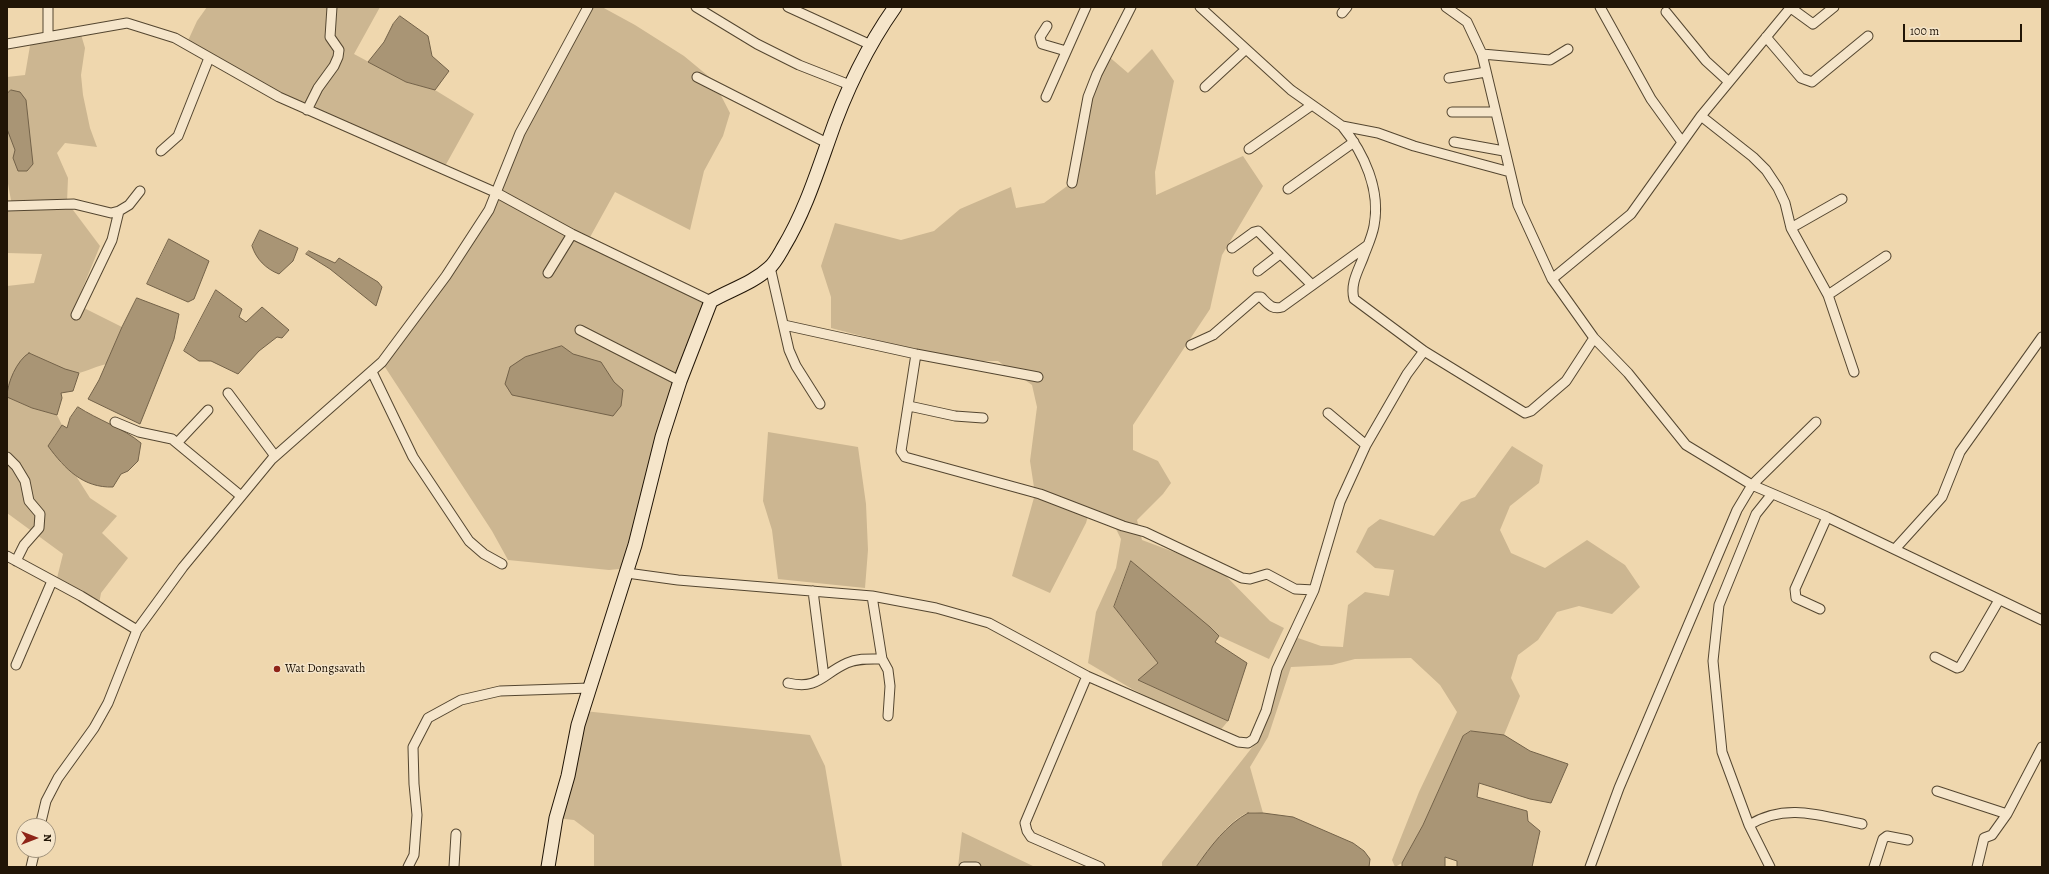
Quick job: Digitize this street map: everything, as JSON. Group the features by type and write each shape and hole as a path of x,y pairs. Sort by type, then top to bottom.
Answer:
{"street":[{"path":"48,7 48,37"},
{"path":"307,110 318,88 334,66 338,57 339,50 330,37 332,7"},
{"path":"42,818 46,801 58,778 94,728 108,703 137,630 183,566 275,456 382,362 446,276 489,210 520,133 588,7"},
{"path":"696,7 757,44 798,66 850,85"},
{"path":"788,7 871,45"},
{"path":"548,867 556,818 568,776 578,725 627,573 648,498 662,437 680,381 711,301 754,279 770,267 788,240 803,212 827,143 850,85 871,45 895,7"},
{"path":"1046,97 1086,7"},
{"path":"1072,183 1088,97 1097,74 1131,7"},
{"path":"1200,7 1245,50 1291,90 1342,126 1362,156 1373,184 1375,203 1374,225 1368,245 1352,285 1354,299 1424,351 1528,413 1566,381 1594,338"},
{"path":"1446,7 1467,22 1482,54 1518,205 1552,279 1594,338 1628,373 1686,445 1752,485 1895,549 2042,620"},
{"path":"1600,7 1651,98 1682,142"},
{"path":"1552,279 1631,214 1701,116 1791,7 1813,24 1834,7"},
{"path":"1666,12 1706,61 1729,82"},
{"path":"7,44 127,23 175,38 279,97 497,193 572,234 711,301"},
{"path":"1047,26 1040,37 1042,44 1066,51"},
{"path":"1766,38 1801,78 1812,82 1868,36"},
{"path":"1482,54 1550,60 1568,49"},
{"path":"1205,87 1245,50"},
{"path":"161,151 178,136 209,58"},
{"path":"1449,78 1486,72"},
{"path":"697,77 827,143"},
{"path":"1250,149 1312,105"},
{"path":"1452,112 1495,112"},
{"path":"1701,116 1753,157 1766,170 1785,203 1791,228 1828,295 1854,372"},
{"path":"1342,126 1378,133 1414,146 1510,172"},
{"path":"1288,190 1354,142"},
{"path":"1454,142 1504,151"},
{"path":"7,206 74,204 111,213 119,211 129,205 140,191"},
{"path":"1791,228 1842,199"},
{"path":"76,315 112,240 119,211"},
{"path":"1232,248 1254,232 1258,231 1312,285"},
{"path":"548,273 572,234"},
{"path":"1191,345 1213,335 1257,297 1261,297 1270,306 1276,309 1282,307 1368,245"},
{"path":"1258,271 1280,254"},
{"path":"1828,295 1886,256"},
{"path":"770,267 789,350 796,366 820,404"},
{"path":"784,325 916,354 1038,377"},
{"path":"580,330 680,381"},
{"path":"1895,549 1942,497 1960,452 2042,337"},
{"path":"627,573 678,580 872,596 936,608 989,623 1087,676 1238,742 1248,742 1254,739 1266,711 1277,669 1314,590 1340,502 1366,445 1407,374 1424,351"},
{"path":"916,354 901,451 905,457 1040,494 1096,516 1145,532 1242,578 1250,579 1267,574 1295,589 1314,590"},
{"path":"372,372 413,457 470,541 484,554 502,564"},
{"path":"228,393 275,456"},
{"path":"909,406 956,416 983,418"},
{"path":"177,443 208,410"},
{"path":"1328,413 1366,445"},
{"path":"115,422 139,432 172,439 241,496"},
{"path":"1590,867 1619,788 1737,510 1752,485 1816,422"},
{"path":"7,457 16,466 25,481 30,501 40,514 39,528 24,545 16,561"},
{"path":"1770,867 1749,825 1722,752 1713,661 1719,605 1756,514 1772,494"},
{"path":"1820,609 1796,598 1795,589 1827,518"},
{"path":"7,556 81,596 137,630"},
{"path":"16,665 52,581"},
{"path":"813,590 824,677"},
{"path":"872,596 882,659 888,670 890,686 888,716"},
{"path":"1935,657 1952,667 1960,667 1999,600"},
{"path":"788,683 802,686 812,685 846,664 856,660 882,659"},
{"path":"1087,676 1025,823 1027,831 1031,837 1100,867"},
{"path":"408,867 414,855 417,815 413,747 428,718 461,700 500,691 590,688"},
{"path":"1977,867 1984,838 1992,835 2007,814 2042,747"},
{"path":"1937,791 2007,814"},
{"path":"1749,825 1762,817 1773,814 1794,812 1862,824"},
{"path":"454,867 456,834"},
{"path":"1874,867 1883,839 1887,836 1908,840"},
{"path":"964,867 976,867"}],"shaded area":[{"path":"207,7 380,7 354,54 406,82 435,90 474,114 444,168 279,93 186,45 197,21"},
{"path":"590,7 602,7 635,25 684,56 713,80 730,113 723,136 704,171 690,230 615,192 589,239 713,301 663,439 629,568 609,570 508,560 492,531 383,364 500,195 524,136"},
{"path":"400,16 428,36 432,56 449,71 435,90 406,82 368,62 384,42 393,24"},
{"path":"80,31 85,48 81,75 83,95 90,128 97,147 65,143 57,153 68,178 67,202 100,246 76,304 122,327 107,364 79,373 62,368 29,353 12,377 7,389 7,286 34,283 42,254 7,253 7,206 12,206 7,178 7,77 25,75 31,40"},
{"path":"1152,49 1174,81 1155,172 1156,195 1243,156 1263,186 1222,255 1210,309 1133,425 1133,450 1158,461 1171,483 1163,494 1137,520 1142,540 1182,555 1224,574 1270,621 1284,628 1269,659 1219,636 1131,561 1114,607 1158,663 1138,680 1228,721 1219,732 1132,689 1088,663 1096,612 1116,568 1121,539 1113,523 1088,516 1086,523 1050,593 1012,576 1035,494 1030,461 1037,407 1032,385 998,361 982,361 911,349 831,328 831,297 821,266 835,223 901,240 934,231 960,209 1011,187 1016,208 1044,203 1070,184 1085,108 1107,55 1128,73"},
{"path":"11,90 20,92 26,100 33,164 27,171 18,171 13,158 15,150 7,129 7,94"},
{"path":"260,230 298,248 293,261 279,274 262,263 254,251 252,246"},
{"path":"169,239 209,261 194,299 188,302 147,284"},
{"path":"309,251 335,263 339,258 378,282 382,287 376,306 330,269 306,254"},
{"path":"216,290 242,309 239,317 246,322 262,307 289,330 282,338 277,337 259,351 238,374 211,361 199,361 184,351"},
{"path":"137,298 179,314 174,339 140,424 88,399 99,380 122,327"},
{"path":"562,346 573,354 601,362 614,382 623,390 621,406 613,416 512,395 505,384 510,367 525,357"},
{"path":"29,353 65,369 79,373 73,391 61,393 62,398 57,415 32,408 7,397 7,391 17,366"},
{"path":"7,397 32,408 57,415 62,425 54,436 60,462 76,476 90,498 117,516 102,533 128,558 101,593 99,604 56,582 63,554 7,513"},
{"path":"78,407 126,433 141,443 138,461 128,471 121,474 113,487 93,484 76,476 61,462 48,446 62,425 67,428 70,418"},
{"path":"768,432 858,447 866,504 868,550 865,588 778,579 772,530 763,501"},
{"path":"1512,446 1543,465 1539,483 1510,506 1500,530 1511,553 1545,568 1587,540 1625,565 1640,587 1612,614 1579,606 1557,612 1538,640 1518,655 1511,678 1520,696 1504,735 1471,731 1463,736 1423,825 1402,863 1395,867 1392,860 1419,792 1457,712 1440,685 1411,658 1355,659 1332,665 1291,667 1268,737 1250,767 1263,813 1247,813 1233,822 1219,837 1196,867 1162,867 1162,862 1254,745 1282,662 1295,637 1321,646 1343,647 1348,605 1365,592 1389,596 1394,570 1375,568 1356,552 1368,528 1380,519 1434,536 1461,502 1475,497"},
{"path":"1131,561 1210,627 1219,636 1215,642 1247,663 1228,721 1138,680 1158,663 1114,607"},
{"path":"584,711 810,735 825,766 842,867 594,867 594,835 574,820 556,818"},
{"path":"1471,731 1504,735 1530,751 1568,764 1551,803 1530,799 1479,783 1477,797 1527,811 1528,821 1540,831 1532,867 1457,867 1457,861 1445,857 1445,867 1402,867 1402,863 1423,825 1463,736"},
{"path":"1248,813 1263,813 1293,817 1353,843 1364,851 1370,859 1369,867 1196,867 1213,844 1226,830 1233,823"},
{"path":"962,832 1035,867 958,867"}],"place":[{"name":"Wat Dongsavath","path":"277,669"}]}
